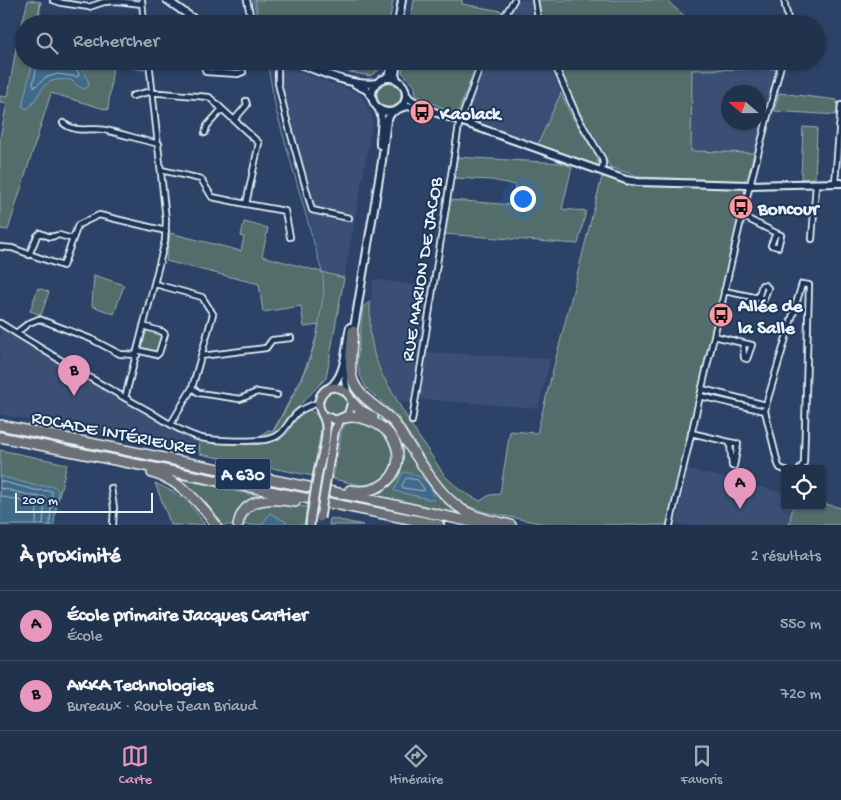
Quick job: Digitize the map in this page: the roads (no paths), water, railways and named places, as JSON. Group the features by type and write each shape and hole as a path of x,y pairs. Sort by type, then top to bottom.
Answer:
{"highway":[{"path":"353,331 351,368 357,389 392,420 428,473 454,504 464,511 482,518 511,525"},
{"path":"352,402 360,410 389,425 402,436"},
{"path":"268,479 361,491 375,489 387,482 397,465 398,452 395,441 389,433 372,421 357,417 343,418"},
{"name":"ROCADE INTÉRIEURE","path":"0,424 485,525"},
{"name":"A 630","path":"0,437 439,525"},
{"path":"120,461 126,466 157,474 176,484 197,501 216,525"},
{"path":"238,525 246,509 251,504 263,500 302,503 324,502"}],"main road":[{"path":"167,0 188,15"},
{"path":"400,15 402,0"},
{"path":"404,15 406,0"},
{"path":"318,70 349,81 367,90 372,97 375,106 382,116 380,136 382,161"},
{"path":"349,81 369,84 376,83 390,74 391,70"},
{"path":"396,70 395,75 410,99 429,110 626,180 638,182 750,185 838,183"},
{"path":"384,79 389,78 398,81"},
{"path":"372,97 376,83"},
{"path":"401,108 406,94"},
{"path":"379,110 392,112 407,106 429,110"},
{"path":"319,521 336,430 350,411 352,402 347,392 345,380 382,161 387,120 392,112"},
{"path":"310,525 326,429 321,409 321,395 338,379 342,369 346,344 358,297"},
{"path":"329,388 339,387 347,392"},
{"path":"321,409 332,420 343,418"}],"street":[{"path":"53,0 89,7 104,2 142,2 143,15"},
{"path":"247,0 250,15"},
{"path":"505,15 514,0"},
{"path":"535,0 538,15"},
{"path":"784,0 787,15"},
{"path":"125,398 164,252 166,230 159,144 150,70"},
{"path":"205,70 206,72 238,74 244,72"},
{"path":"278,70 278,83 286,117 312,210 349,218"},
{"name":"RUE MARION DE JACOB","path":"412,421 452,160 460,122 479,70"},
{"path":"557,70 577,116 602,158 602,172"},
{"path":"670,525 742,216 780,70"},
{"path":"132,96 148,92 152,94 209,97 259,143 246,204"},
{"path":"234,120 248,105 246,101"},
{"path":"838,183 841,105"},
{"path":"205,133 207,126 222,109"},
{"path":"63,123 67,126 86,131 102,129 159,144"},
{"path":"161,170 201,179 212,197 285,211 290,237"},
{"path":"812,239 816,184"},
{"path":"0,247 12,248 63,266 78,225 99,215 166,230"},
{"path":"742,216 776,233"},
{"path":"29,255 36,236 40,234 50,237 59,234 73,239"},
{"path":"155,284 202,297 208,304 212,314 192,388 171,424"},
{"path":"781,468 778,464 765,408 802,284 809,285 803,465"},
{"path":"724,291 758,298"},
{"path":"797,300 804,298 809,303"},
{"path":"16,333 29,323 39,319 90,338 120,354 137,352 157,355 165,334 143,326"},
{"path":"0,323 125,398 194,436 214,440 269,439 278,436 296,414 310,407 321,409"},
{"path":"714,336 744,343"},
{"path":"201,356 266,348 272,340 291,338"},
{"path":"192,388 199,393 240,399 257,392 277,396"},
{"path":"702,389 765,408"},
{"path":"700,396 765,408"},
{"path":"692,433 730,442 738,444 734,466 732,466 730,442"},
{"path":"111,488 114,498 113,525"}],"water":[{"path":"31,70 82,70 86,75 89,86 84,89 71,80 54,81 44,86 28,109 22,106"},
{"path":"405,472 416,475 428,483 435,498 433,500 394,491 402,474"},
{"path":"0,476 37,486 54,486 58,490 54,525 0,525"},
{"path":"270,513 286,522 286,525 262,525"}],"waterway":[{"path":"253,0 256,15"},
{"path":"38,15 40,2"},
{"path":"269,70 276,110 323,276 324,292 316,340 308,365 303,378 274,431"}],"place":[{"name":"Kaolack","path":"422,112"},
{"name":"Boncour","path":"741,207"},
{"name":"Allée de la Salle","path":"721,315"},
{"name":"AKKA Technologies","path":"74,396"},
{"name":"École primaire Jacques Cartier","path":"740,509"}]}
